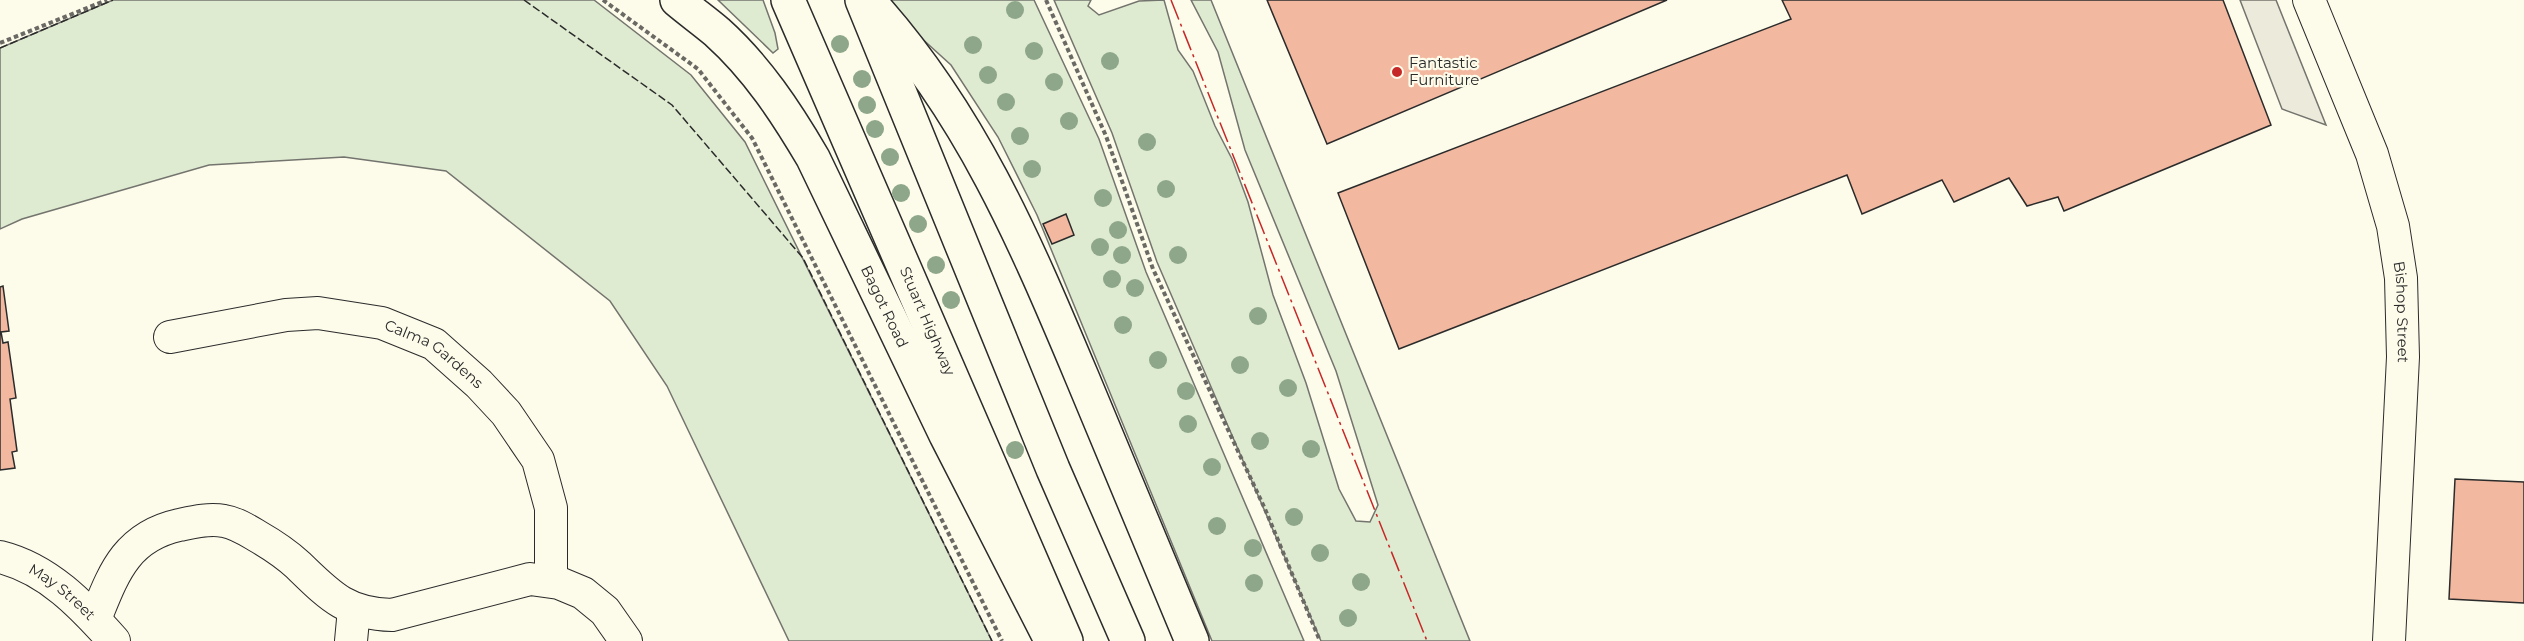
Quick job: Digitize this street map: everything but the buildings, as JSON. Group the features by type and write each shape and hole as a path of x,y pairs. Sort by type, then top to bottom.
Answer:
{"main road":[{"name":"Bagot Road","path":"677,0 718,33 768,88 787,114 813,158 946,435 1051,641"},
{"name":"Stuart Highway","path":"788,0 1065,641"},
{"path":"862,0 1053,469 1128,641"},
{"path":"868,0 898,33 934,80 964,127 995,184 1038,273 1192,641"}],"street":[{"name":"Bishop Street","path":"2309,0 2372,154 2393,226 2400,278 2403,357 2389,641"},
{"name":"Calma Gardens","path":"170,337 286,315 318,313 382,322 434,344 479,384 499,406 538,460 551,508 551,581"},
{"path":"104,630 116,569 130,552 150,537 174,526 200,521 224,521 246,528 297,564 321,588 354,609 371,614 392,615 530,579 551,581 583,593 605,611 626,641"},
{"name":"May Street","path":"0,557 31,569 58,585 104,630"},
{"path":"351,641 354,609"}],"path":[{"path":"0,43 107,0"},
{"path":"603,0 698,69 752,138 1002,641"},
{"path":"1046,0 1106,136 1153,269 1265,509 1320,641"}],"green space":[{"path":"113,0 594,0 691,75 745,142 992,641 789,641 667,386 610,301 446,171 344,157 209,165 22,219 0,229 0,48"},
{"path":"718,0 763,0 775,33 778,49 773,53"},
{"path":"889,0 1034,0 1099,139 1146,272 1304,641 1212,641 1037,215 998,137 951,65 918,35"},
{"path":"1054,0 1091,0 1088,6 1099,15 1139,1 1164,0 1178,50 1193,71 1215,126 1232,159 1248,202 1273,295 1306,383 1339,489 1356,521 1370,522 1378,505 1336,371 1245,150 1218,52 1191,0 1211,0 1470,641 1321,641 1157,262 1112,133"}],"shaded area":[{"path":"2240,0 2276,0 2326,125 2282,109"}],"fence":[{"path":"0,48 113,0"},
{"path":"524,0 672,105 803,258 992,641"}],"power":[{"path":"1171,0 1427,641"}],"place":[{"name":"Fantastic Furniture","path":"1397,72"}]}
